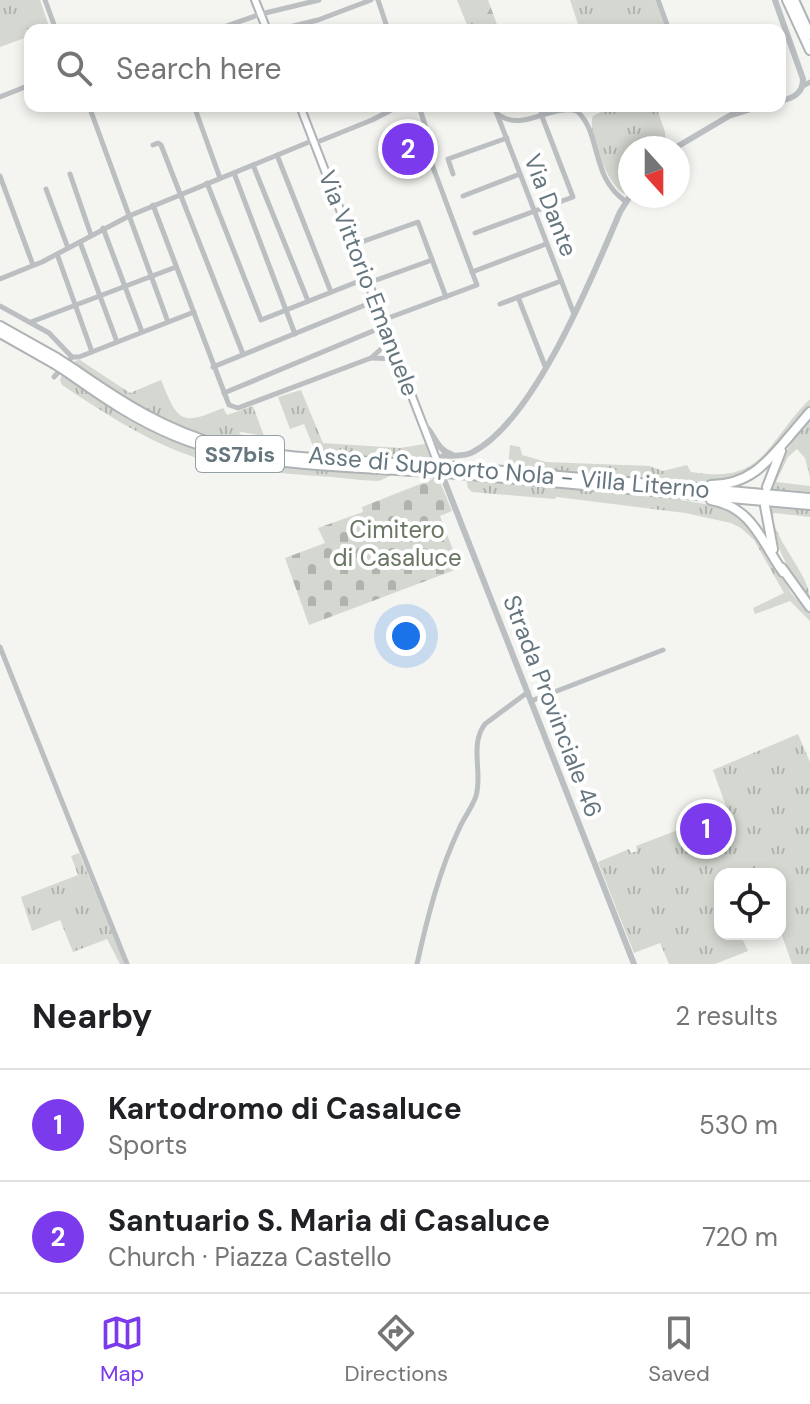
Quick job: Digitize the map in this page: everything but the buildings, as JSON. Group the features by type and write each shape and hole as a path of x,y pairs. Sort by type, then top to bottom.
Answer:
{"highway":[{"path":"787,0 810,50"},
{"path":"794,0 810,35"},
{"name":"Asse di Supporto Nola - Villa Literno","path":"0,326 148,417 221,445 271,453 810,505"},
{"name":"Asse di Supporto Nola - Villa Literno","path":"0,333 55,360"},
{"path":"681,486 716,485 744,479 759,470 810,412"},
{"path":"767,487 788,438"},
{"name":"Asse di Supporto Nola - Villa Literno","path":"459,471 810,498"},
{"path":"691,495 728,505 745,515 756,526 783,572 810,607"},
{"path":"765,506 771,543 783,572"}],"main road":[{"path":"255,0 265,24"},
{"name":"Via Vittorio Emanuele","path":"302,112 437,461"}],"street":[{"path":"45,0 54,24"},
{"path":"232,24 319,0"},
{"path":"302,24 371,0"},
{"path":"378,0 386,24"},
{"path":"658,0 667,24"},
{"path":"775,0 784,24"},
{"path":"786,31 803,86"},
{"path":"786,99 796,96 810,82"},
{"path":"0,97 24,87"},
{"path":"91,112 168,322"},
{"path":"196,112 220,178"},
{"path":"0,279 153,205 387,112"},
{"path":"412,148 430,141 421,112"},
{"path":"498,114 513,121 551,112"},
{"path":"576,112 585,122 602,174 618,193"},
{"path":"690,139 740,112"},
{"name":"Via Dante","path":"498,114 575,317"},
{"path":"475,233 573,197 541,114"},
{"path":"453,174 448,159 507,138"},
{"path":"224,393 477,285 424,143"},
{"path":"153,145 161,145 243,354"},
{"path":"277,155 331,292"},
{"path":"253,165 308,301"},
{"path":"234,173 295,334"},
{"path":"70,174 91,235"},
{"path":"463,196 520,174"},
{"path":"0,176 2,190 33,265"},
{"path":"207,183 261,320 331,292 432,260"},
{"path":"46,189 68,248"},
{"path":"153,205 229,405 238,408 371,358 391,340"},
{"path":"437,461 473,452 499,430 517,409 575,317 624,208"},
{"path":"353,245 418,222 446,297"},
{"path":"103,228 142,332"},
{"path":"80,242 117,342"},
{"path":"472,272 546,244"},
{"path":"57,254 92,352"},
{"path":"31,322 176,267"},
{"path":"500,304 561,281"},
{"path":"518,297 545,366"},
{"path":"213,367 375,301"},
{"path":"0,306 49,333 72,357"},
{"path":"54,377 72,357 194,312"},
{"path":"371,358 398,359"},
{"path":"423,424 438,447 454,456"},
{"path":"444,478 444,463 454,456"},
{"name":"Strada Provinciale 46","path":"437,461 634,964"},
{"path":"0,647 127,964"},
{"path":"531,701 663,650"},
{"path":"417,964 442,874 477,792 477,741 480,731 528,692"}],"green space":[{"path":"0,0 40,0 48,24 24,24 24,38 0,47"},
{"path":"457,0 488,0 497,24 467,24"},
{"path":"570,0 655,0 665,24 578,24"},
{"path":"601,112 658,112 665,136 618,136 618,189 605,170 592,124 593,116"},
{"path":"80,360 130,393 161,380 177,412 189,418 223,408 227,415 253,406 264,436 239,434 273,443 274,448 207,434 143,409 84,371 74,361"},
{"path":"62,374 115,410 157,432 396,473 379,481 360,480 253,470 211,462 157,442 125,425 62,385"},
{"path":"301,390 323,443 400,448 425,444 432,461 315,451 304,424 290,429 278,397"},
{"path":"810,399 810,409 773,453 746,475 729,480 632,480 508,468 510,445 520,447 522,455 546,462 650,466 663,471 687,465 691,472 735,472 750,466 762,456"},
{"path":"810,420 810,477 805,458 797,449 788,457 776,482 810,486 810,492 770,489 786,452"},
{"name":"Cimitero di Casaluce","path":"438,477 452,511 440,516 460,568 309,625 285,558 325,543 318,528 363,512 362,507"},
{"path":"466,479 657,496 729,508 750,522 792,594 810,613 810,621 790,601 755,614 753,608 784,593 754,540 731,523 685,513 557,497 472,492"},
{"path":"769,506 810,509 810,517 774,513 772,516 780,538 805,580 810,599 782,556"},
{"path":"798,734 810,762 810,964 792,964 784,940 786,940 786,868 714,868 714,940 743,940 748,951 715,964 669,964 660,943 634,953 598,862 629,849 631,853 637,851 636,846 696,826 696,822 731,820 713,770"},
{"path":"79,853 125,964 120,964 107,939 73,952 60,920 32,931 21,897 78,875 71,856"}],"place":[{"name":"Santuario S. Maria di Casaluce","path":"408,149"},
{"name":"Kartodromo di Casaluce","path":"706,829"}]}
